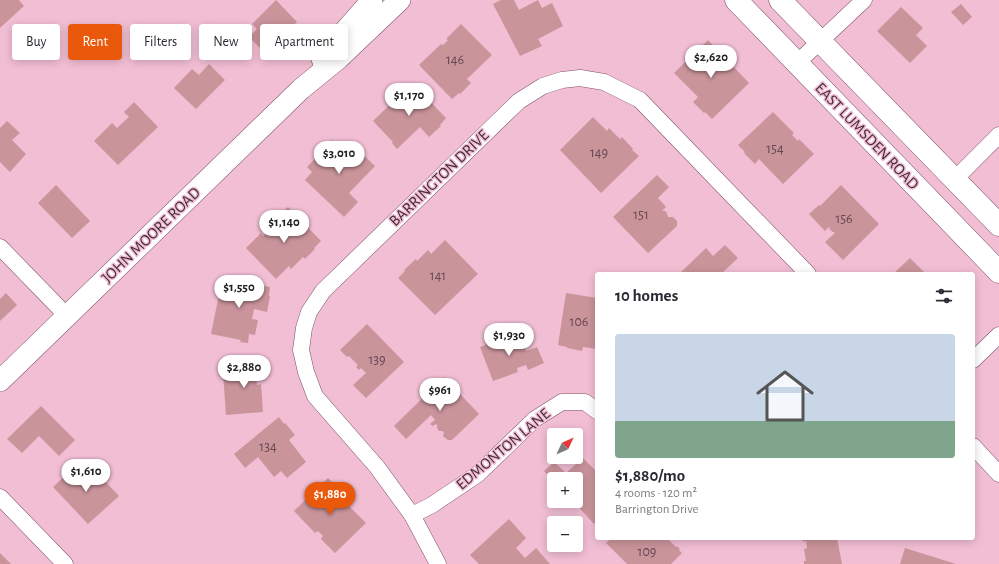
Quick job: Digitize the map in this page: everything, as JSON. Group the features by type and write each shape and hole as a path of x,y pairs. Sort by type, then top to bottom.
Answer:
{"main road":[{"name":"EAST LUMSDEN ROAD","path":"736,0 999,272"},
{"name":"EAST LUMSDEN ROAD","path":"780,0 999,225"}],"street":[{"name":"JOHN MOORE ROAD","path":"301,89 330,48 372,0"},
{"name":"JOHN MOORE ROAD","path":"0,381 301,89 339,58 400,0"},
{"path":"797,63 864,0"},
{"name":"BARRINGTON DRIVE","path":"438,564 412,515 377,467 315,396 306,372 301,350 304,328 309,312 323,291 519,101 543,86 562,80 580,78 604,82 640,100 806,272"},
{"path":"955,179 999,136"},
{"path":"0,247 67,316"},
{"path":"975,358 999,335"},
{"name":"EDMONTON LANE","path":"412,515 432,505 478,474 535,419 562,402 585,402 595,410"},
{"path":"975,448 999,474"},
{"path":"0,497 65,564"}],"building":[{"path":"0,0 19,0 24,6 0,28"},
{"path":"276,0 297,22 295,24 260,24 260,48 252,40 252,34 257,29 252,24"},
{"path":"501,0 514,0 519,10 538,0 542,8 552,3 563,26 538,39 542,46 520,56 493,4"},
{"path":"961,4 972,17 963,25 951,12"},
{"path":"901,7 923,28 916,35 927,46 910,63 877,31"},
{"path":"461,24 492,55 467,79 471,83 460,94 459,93 452,99 419,65 441,44 443,45 448,40 446,39"},
{"path":"708,40 749,83 712,119 693,102 698,97 674,73"},
{"path":"209,64 225,80 196,109 174,88 192,69 199,75"},
{"path":"412,83 446,118 440,125 441,126 429,137 420,127 397,149 392,143 393,142 373,121"},
{"path":"134,102 158,127 118,165 94,141 112,123 117,128 129,117 124,112"},
{"path":"773,112 794,133 792,135 798,141 799,139 814,154 783,184 759,159 755,164 738,145"},
{"path":"593,117 607,131 609,128 620,139 622,137 633,149 632,150 639,156 601,193 560,150"},
{"path":"7,121 20,133 12,140 26,154 10,172 0,162 0,128"},
{"path":"333,140 343,150 351,143 375,166 349,193 358,202 344,217 305,180 312,172 307,167"},
{"path":"657,175 669,187 658,198 666,207 662,211 667,213 668,217 673,217 677,221 677,226 648,253 613,217"},
{"path":"56,185 90,221 72,238 38,203"},
{"path":"841,185 879,224 843,260 825,242 835,233 829,229 829,227 825,231 809,214 819,205 820,206"},
{"path":"288,207 321,241 305,259 303,257 291,269 289,266 276,279 246,248 261,233 263,236 269,231 266,228"},
{"path":"445,240 478,274 435,315 398,278 416,259 417,261 428,250 431,254"},
{"path":"725,245 738,258 723,272 681,272 706,248 713,256"},
{"path":"910,258 924,272 895,272"},
{"path":"222,278 270,287 267,312 254,309 252,319 258,320 255,335 249,334 248,343 240,342 241,340 211,334 220,290 214,288 215,283 221,285"},
{"path":"6,293 17,305 0,321 0,299"},
{"path":"566,293 595,298 595,349 583,347 582,351 558,345"},
{"path":"367,324 404,362 366,398 353,385 366,373 361,368 359,370 356,367 358,365 340,350"},
{"path":"519,332 526,351 537,347 544,363 528,370 526,365 517,368 518,372 493,381 480,347"},
{"path":"260,358 261,375 256,376 257,385 261,384 263,412 226,415 223,373 243,371 242,359"},
{"path":"444,377 479,414 452,440 448,440 443,436 444,432 439,431 436,424 433,426 430,424 435,420 431,415 406,439 394,426"},
{"path":"41,406 75,440 59,456 39,436 22,453 7,439"},
{"path":"279,417 295,435 289,440 306,462 287,478 281,471 274,477 258,457 245,468 234,454"},
{"path":"583,458 595,470 594,524 579,508 583,508 583,472 567,472 576,464 583,464"},
{"path":"89,464 119,496 88,524 53,487 69,472 74,478"},
{"path":"552,464 556,464 565,472 547,472 547,474 544,471"},
{"path":"328,478 346,495 342,499 366,523 335,553 321,539 323,536 318,531 315,533 294,511"},
{"path":"509,519 526,538 516,548 525,558 536,548 550,564 479,564 470,555"},
{"path":"610,540 669,540 680,549 679,550 682,553 671,564 627,564 606,543"},
{"path":"802,540 837,540 842,564 804,564 804,561 806,561 804,549 807,548 806,541 803,542"},
{"path":"905,548 956,564 900,564"},
{"path":"0,553 11,564 0,564"}]}
